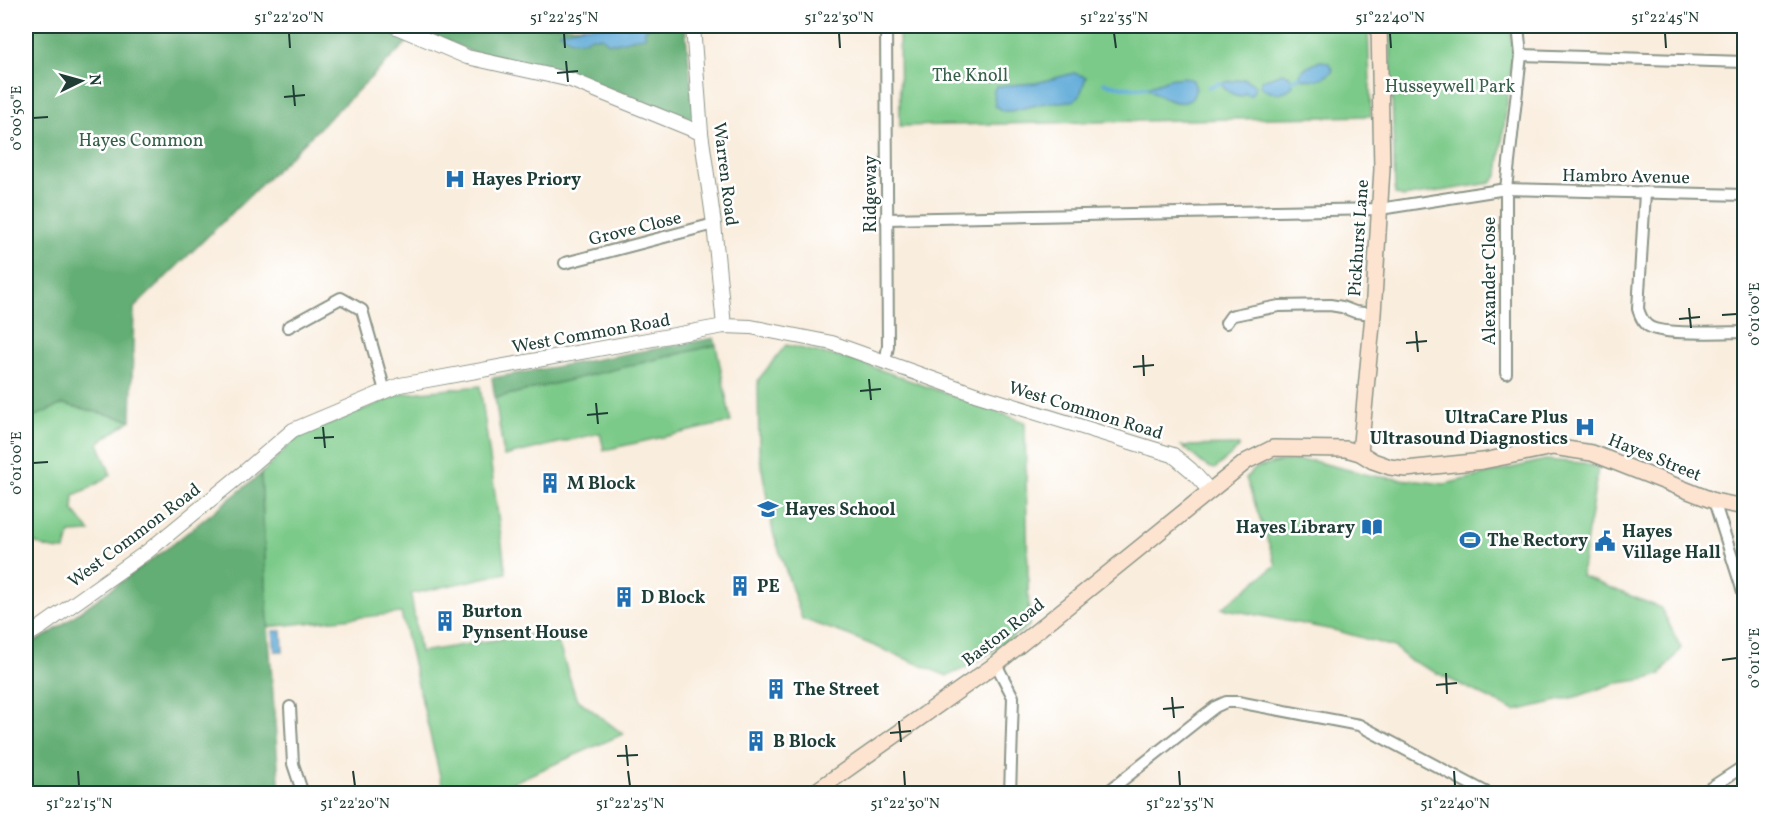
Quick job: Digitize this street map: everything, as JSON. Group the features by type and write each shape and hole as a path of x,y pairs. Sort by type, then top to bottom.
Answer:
{"main road":[{"name":"Pickhurst Lane","path":"1360,453 1383,169 1379,26"},
{"name":"Hayes Street","path":"1210,491 1247,460 1273,448 1346,449 1360,453 1372,461 1406,469 1483,461 1553,447 1592,453 1714,501 1744,507"},
{"name":"Baston Road","path":"812,794 996,664 1210,491"}],"street":[{"path":"394,26 467,57 571,80 701,133"},
{"name":"Warren Road","path":"693,26 701,133 714,224 724,327"},
{"name":"Ridgeway","path":"885,363 888,346 886,26"},
{"name":"Alexander Close","path":"1506,373 1506,189 1521,55 1518,26"},
{"path":"1521,55 1744,62"},
{"name":"Hambro Avenue","path":"1380,209 1506,189 1744,195"},
{"path":"1645,193 1638,309 1648,327 1662,331 1744,332"},
{"path":"886,219 1380,209"},
{"name":"Grove Close","path":"565,263 714,224"},
{"path":"288,327 341,298 362,310 385,391"},
{"path":"1226,323 1230,316 1279,306 1336,305 1355,312 1373,314"},
{"name":"West Common Road","path":"26,636 148,551 293,430 400,385 724,327 751,327 832,343 975,394 1173,455 1191,470 1210,491"},
{"path":"1714,501 1744,595"},
{"path":"996,664 1013,697 1010,794"},
{"path":"1106,794 1215,707 1226,702 1252,704 1359,725 1489,794"},
{"path":"290,707 293,764 303,794"},
{"path":"1701,794 1744,766"}],"green space":[{"name":"Hayes Common","path":"26,26 685,26 695,120 589,82 471,52 421,29 134,308 131,420 63,404 26,420"},
{"name":"The Knoll","path":"899,26 1368,26 1371,116 900,126"},
{"name":"Husseywell Park","path":"1390,26 1510,26 1513,53 1498,175 1491,183 1403,197 1395,194"},
{"path":"714,338 716,345 495,398 492,378"},
{"path":"716,345 731,422 604,450 600,433 504,456 495,398"},
{"path":"786,345 856,361 1025,422 1029,626 968,667 947,676 848,635 802,619 773,532 759,452 758,380"},
{"path":"480,386 506,573 411,594 420,652 538,633 559,645 576,698 623,734 489,793 444,793 401,613 268,627 261,474 297,437 401,394"},
{"path":"63,404 131,420 98,443 111,475 74,495 73,510 90,532 70,533 65,550 44,547 26,537 26,420"},
{"path":"1239,445 1239,448 1215,469 1206,466 1182,446"},
{"path":"1545,460 1584,463 1598,468 1581,576 1661,608 1681,648 1661,674 1647,679 1612,684 1579,696 1515,711 1408,659 1394,647 1338,631 1222,608 1276,565 1246,478 1256,468 1283,461 1313,461 1373,476 1445,484"},
{"path":"261,474 268,624 280,793 26,793 26,646 49,634 173,544"}],"water":[{"path":"584,26 652,26 645,29 645,36 616,43 609,43 601,37 581,41 571,40 559,32"},
{"path":"1320,61 1328,63 1333,70 1318,79 1299,77 1302,70"},
{"path":"1074,73 1086,77 1080,95 1073,101 1045,103 1011,111 1003,111 995,106 994,90 997,86 1036,83"},
{"path":"1283,73 1292,81 1293,86 1289,89 1272,92 1260,86 1262,80"},
{"path":"1183,77 1193,80 1196,89 1193,97 1187,101 1169,100 1147,87 1169,79"},
{"path":"1244,79 1255,85 1250,96 1245,93 1242,96 1232,94 1220,83"},
{"path":"273,631 282,631 283,651 275,651"}],"waterway":[{"path":"1292,80 1299,77"},
{"path":"1104,83 1136,88 1147,87"},
{"path":"1209,87 1220,83"}],"place":[{"name":"Hayes Priory","path":"455,179"},
{"name":"UltraCare Plus Ultrasound Diagnostics","path":"1585,427"},
{"name":"M Block","path":"550,483"},
{"name":"Hayes School","path":"768,509"},
{"name":"Hayes Library","path":"1372,527"},
{"name":"The Rectory","path":"1470,540"},
{"name":"Hayes Village Hall","path":"1605,541"},
{"name":"PE","path":"740,586"},
{"name":"D Block","path":"624,597"},
{"name":"Burton Pynsent House","path":"445,621"},
{"name":"The Street","path":"776,689"},
{"name":"B Block","path":"756,741"}]}
